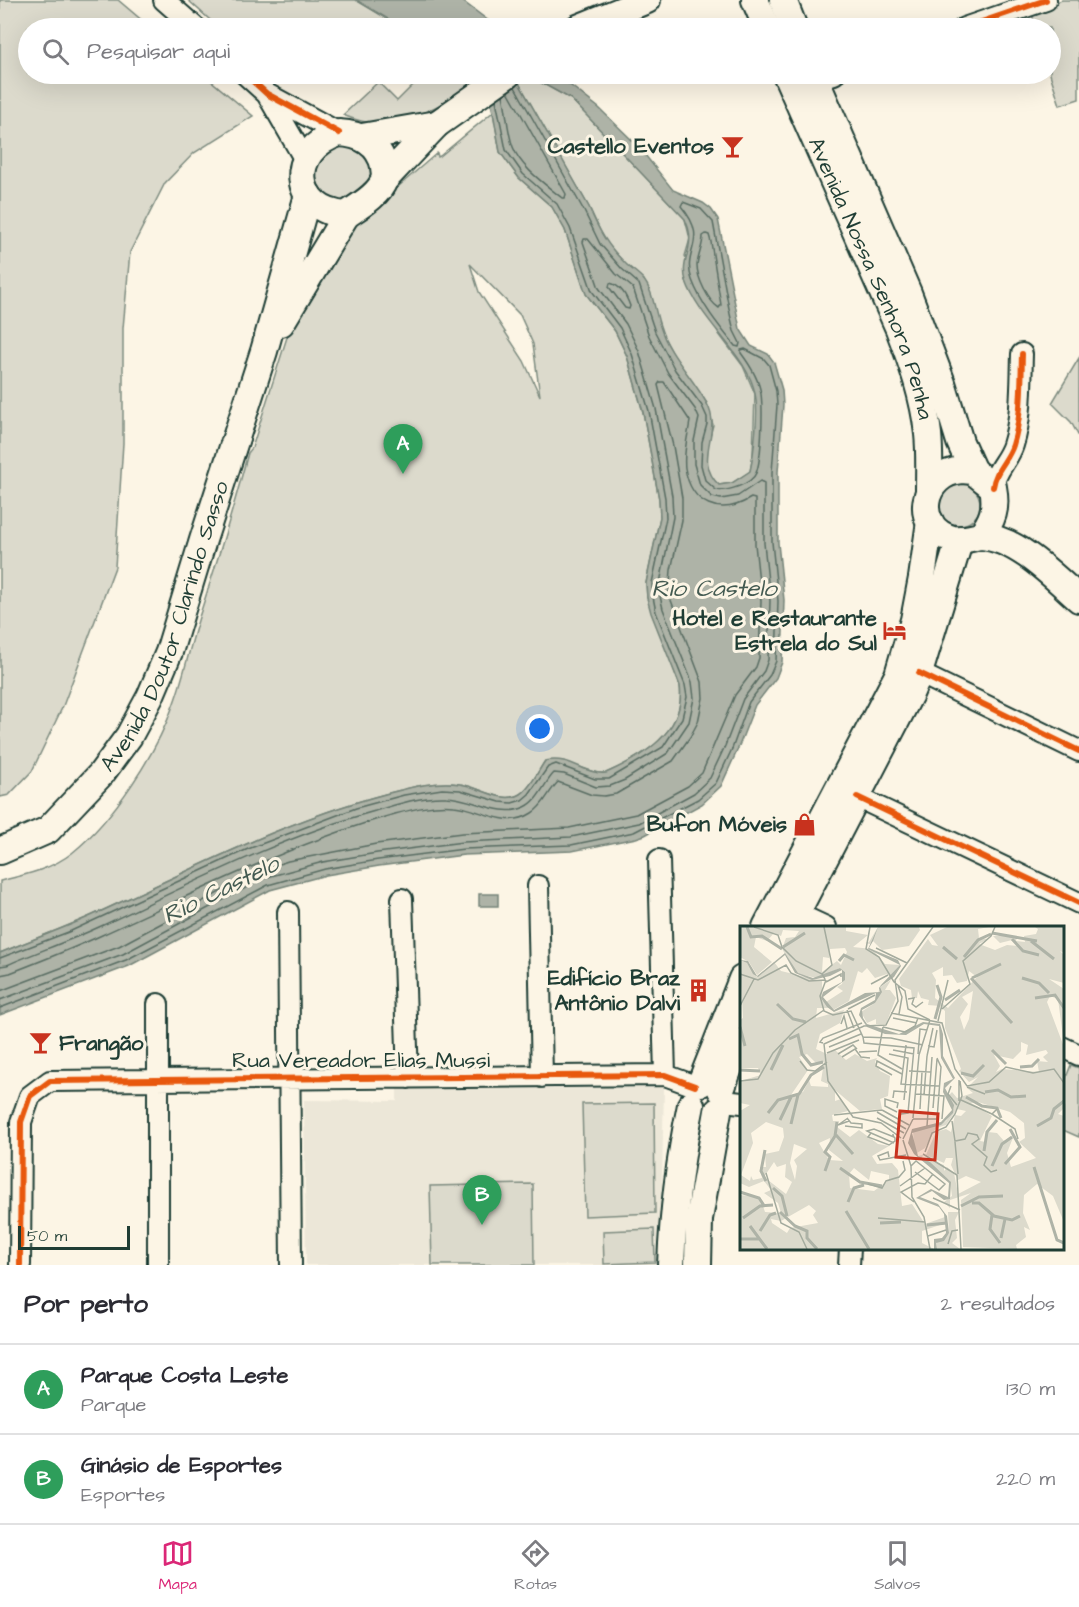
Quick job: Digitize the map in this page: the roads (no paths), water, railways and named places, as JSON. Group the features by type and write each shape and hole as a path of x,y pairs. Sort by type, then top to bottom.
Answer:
{"main road":[{"path":"603,18 647,0"},
{"path":"755,0 763,18"},
{"path":"783,0 790,18"},
{"name":"Avenida Doutor Clarindo Sasso","path":"264,351 346,214 374,194 436,124 494,84"},
{"name":"Avenida Nossa Senhora Penha","path":"790,84 899,329 914,369 924,406 928,434 929,491"},
{"name":"Avenida Nossa Senhora Penha","path":"824,84 908,293 942,383 960,442 1040,565"},
{"name":"Avenida Doutor Clarindo Sasso","path":"0,851 48,830 101,774 129,736 150,697 169,652 202,540 264,351 308,195 302,172 312,147 324,138 436,124"},
{"path":"350,135 369,141 380,154 384,180"},
{"path":"308,195 324,210 335,214 346,214"},
{"path":"793,920 857,797 970,538 990,525 987,482 956,470 939,477 929,491 926,511 930,521 944,535 970,538 992,537 1001,541 1040,565 1079,599"},
{"path":"767,926 907,684 906,651 922,579 930,521"},
{"path":"698,1265 699,1219 713,1097 740,983"},
{"path":"672,1265 673,1217 684,1136 713,1097 740,1034"},
{"path":"673,1217 699,1219"}],"street":[{"path":"164,0 185,18"},
{"path":"993,18 1046,0"},
{"path":"256,84 267,94 350,135"},
{"path":"267,94 305,160"},
{"path":"987,482 1008,458 1020,416 1022,354"},
{"path":"907,684 1079,751"},
{"path":"857,797 1079,903"},
{"path":"659,860 665,1075"},
{"path":"538,886 542,1077"},
{"path":"402,899 408,1078"},
{"path":"288,912 291,1265"},
{"path":"793,920 820,926"},
{"path":"158,1004 158,1265"},
{"path":"1064,1048 1079,1055"},
{"name":"Rua Vereador Elias Mussi","path":"20,1265 21,1122 30,1096 50,1081 665,1075 713,1097"},
{"path":"849,1265 850,1250"}],"water":[{"path":"356,0 461,0 485,18 386,18"},
{"name":"Rio Castelo","path":"486,84 520,84 604,237 620,258 646,284 669,347 701,394 711,414 708,465 711,475 719,485 732,483 750,471 756,401 751,380 744,366 702,310 686,281 684,268 690,238 685,219 571,99 544,84 569,84 599,108 637,145 673,190 711,209 718,219 740,329 751,346 768,354 774,362 782,390 783,405 778,472 778,543 784,600 782,662 776,678 755,705 721,786 702,804 636,838 572,851 464,855 379,866 326,875 270,890 129,966 0,1015 0,953 93,915 244,845 321,814 415,787 453,783 467,785 499,796 514,797 525,791 545,761 562,761 598,773 606,773 647,751 669,730 680,702 680,686 647,598 646,583 660,517 659,499 643,412 627,356 615,331 586,294 565,230 552,207 519,178 500,152"},
{"path":"479,894 498,894 498,906 479,906"}],"place":[{"name":"Castello Eventos","path":"732,146"},
{"name":"Parque Costa Leste","path":"403,474"},
{"name":"Hotel e Restaurante Estrela do Sul","path":"895,631"},
{"name":"Bufon Móveis","path":"805,824"},
{"name":"Edifício Braz Antônio Dalvi","path":"698,991"},
{"name":"Frangão","path":"41,1043"},
{"name":"Ginásio de Esportes","path":"482,1225"}]}
